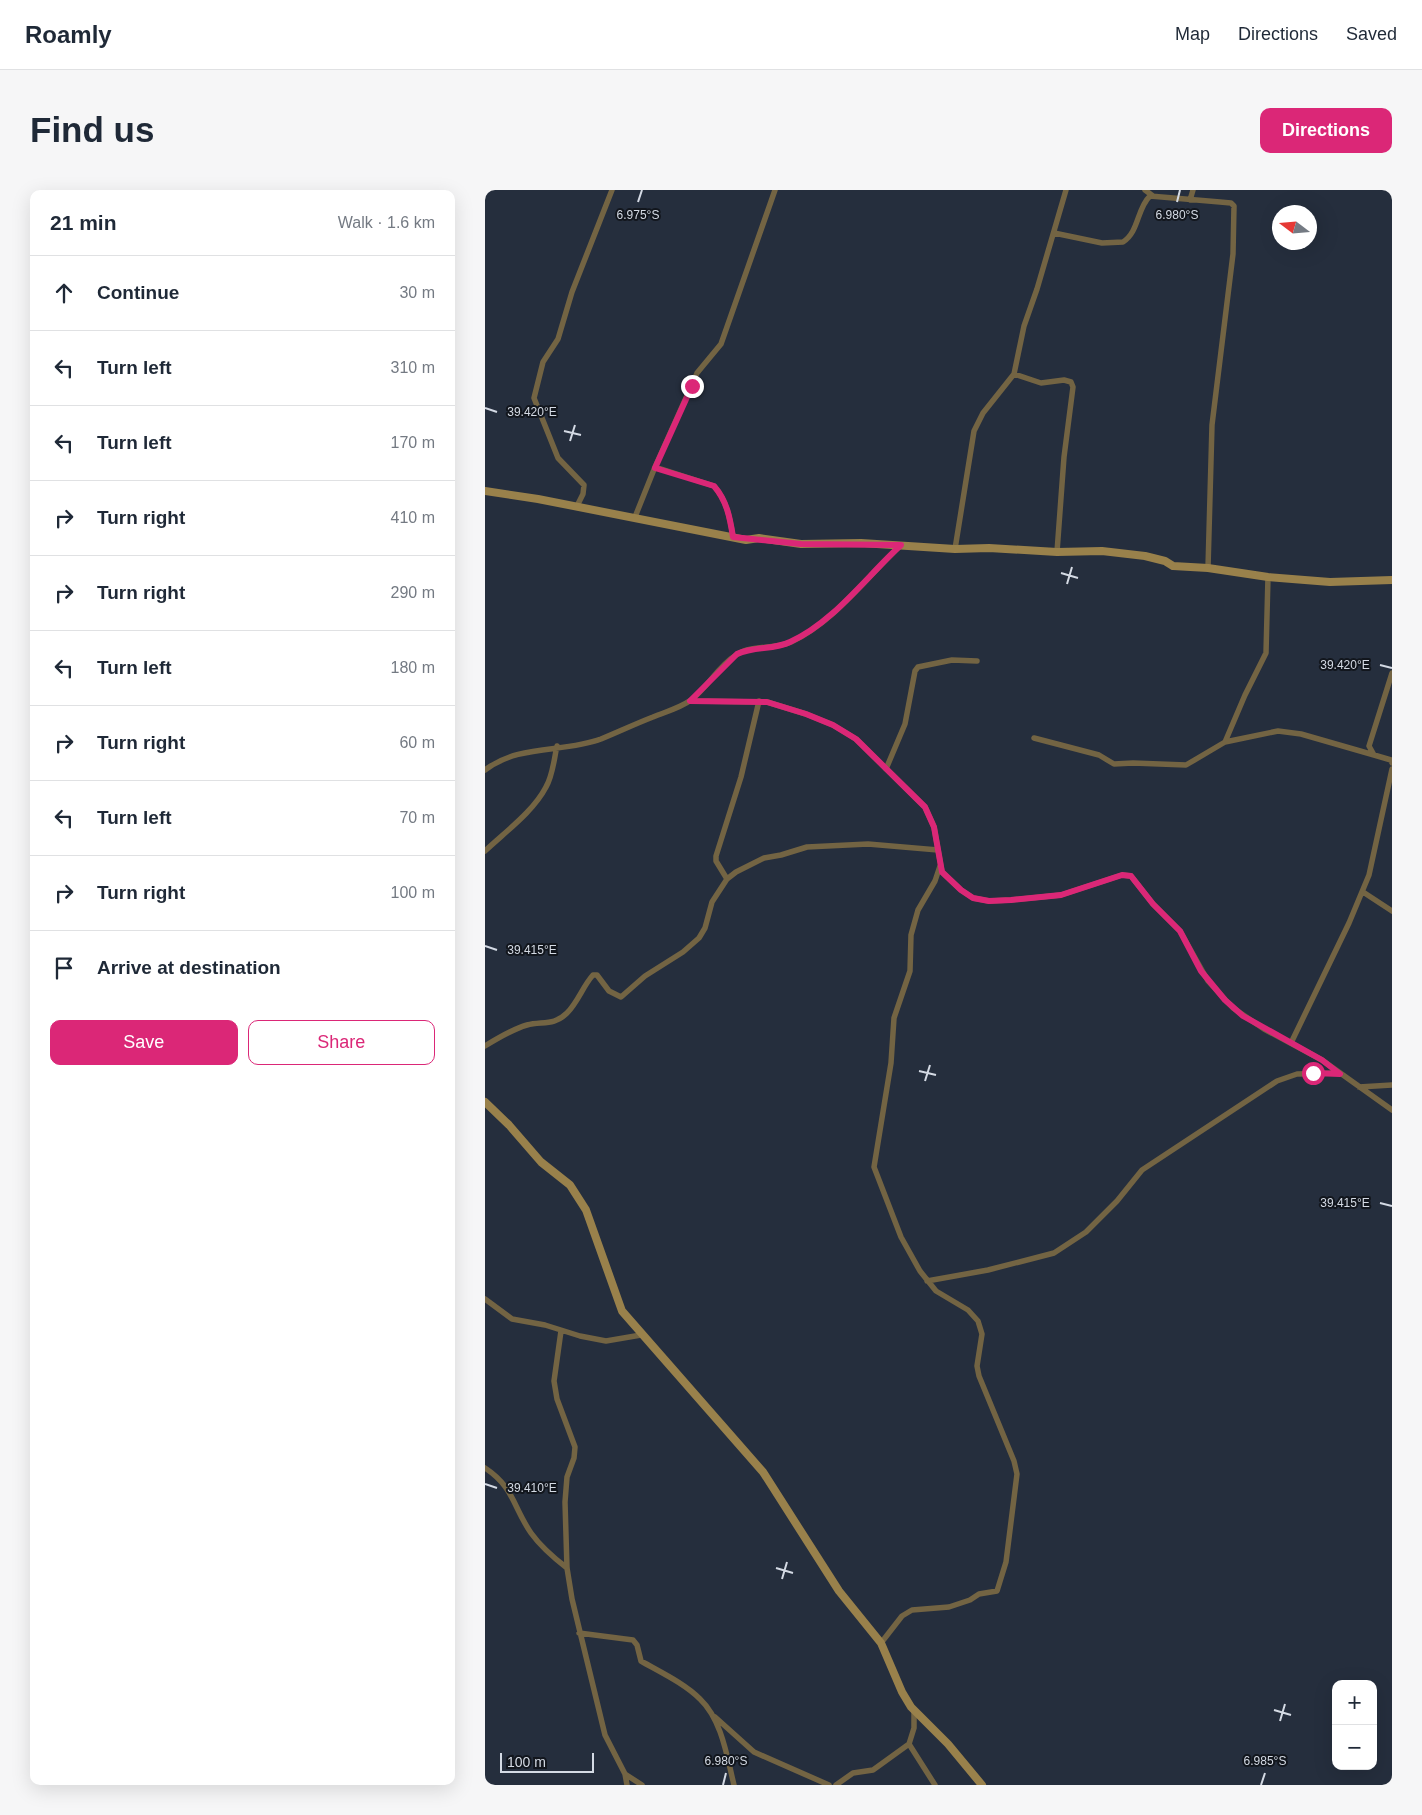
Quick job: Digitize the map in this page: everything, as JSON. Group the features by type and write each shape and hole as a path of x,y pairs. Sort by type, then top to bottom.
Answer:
{"street":[{"path":"577,506 585,490 584,485 558,458 534,398 543,362 558,339 572,292 612,190"},
{"path":"635,517 697,373 721,344 775,190"},
{"path":"955,549 974,431 983,413 1014,374 1024,326 1066,190"},
{"path":"1145,190 1153,196"},
{"path":"1190,200 1193,190"},
{"path":"1054,233 1102,243 1123,242 1133,231 1148,197 1153,196 1231,203 1234,208 1235,224 1232,268 1213,425 1208,568"},
{"path":"1014,374 1041,383 1064,380 1071,382 1073,387 1064,457 1057,552"},
{"path":"655,468 714,486 720,493 730,515 733,537"},
{"path":"485,491 577,506 733,537 801,544 901,545 955,549 989,548 1057,552 1102,551 1145,556 1165,561 1173,566 1208,568 1268,577 1330,582 1392,580"},
{"path":"690,701 737,654 745,650 790,642 823,621 868,580 883,561 901,545"},
{"path":"1225,742 1245,695 1266,653 1268,577"},
{"path":"886,769 905,724 915,671 918,667 953,660 977,661"},
{"path":"1375,755 1369,746 1370,741 1392,674"},
{"path":"727,879 716,861 716,856 741,777 759,700"},
{"path":"485,770 510,757 557,746 573,745 600,739 690,701 759,700 806,714 833,725 863,744 929,813 938,850 939,866 935,881 918,910 911,935 909,971 893,1023 891,1063 874,1167 901,1237 927,1281 936,1291 968,1310 978,1321 982,1334 977,1366 979,1376 1014,1461 1017,1488 1006,1562 997,1591 981,1593 970,1600 949,1607 912,1610 902,1616 881,1643"},
{"path":"1034,738 1099,755 1114,764 1133,762 1186,765 1225,742 1265,733 1287,732 1392,761"},
{"path":"485,852 542,793 551,773 557,746"},
{"path":"1291,1043 1363,892 1369,875 1392,769"},
{"path":"485,1046 529,1024 549,1024 557,1020 567,1013 593,974 597,975 614,995 621,997 645,976 683,952 699,938 705,928 712,902 727,879 736,872 764,858 807,847 879,844 938,850"},
{"path":"939,866 948,878 966,894 989,901 1061,895 1122,875 1131,876 1153,904 1180,931 1205,976 1225,1000 1243,1016 1291,1043 1392,1110"},
{"path":"935,881 948,878"},
{"path":"1363,892 1392,911"},
{"path":"927,1281 988,1270 1054,1253 1086,1232 1117,1201 1142,1170 1277,1082 1297,1074 1340,1074"},
{"path":"1359,1087 1392,1085"},
{"path":"485,1102 509,1125 541,1162 566,1181 578,1196 587,1210 622,1311 641,1335 763,1472 839,1591 881,1643 902,1692 914,1710 948,1744 982,1785"},
{"path":"485,1300 512,1318 545,1325 561,1331 606,1341 641,1335"},
{"path":"561,1331 555,1390 575,1451 565,1488 567,1568 579,1633 605,1735 615,1758 625,1774 627,1785"},
{"path":"485,1468 510,1491 528,1529 538,1542 567,1568"},
{"path":"579,1633 633,1640 637,1645 641,1660 699,1698 713,1715 754,1752 829,1785"},
{"path":"836,1785 853,1774 873,1770 909,1744 914,1728 914,1710"},
{"path":"713,1715 724,1746 734,1785"},
{"path":"909,1744 935,1785"},
{"path":"625,1774 642,1785"}],"route":[{"path":"692,386 655,468 703,481 714,486 720,493 730,515 733,537 746,540 759,538 801,544 861,543 901,545 883,561 868,580 823,621 797,639 785,644 745,650 737,654 729,659 690,701 759,700 806,714 847,732 863,744 901,786 925,807 934,827 939,866 942,872 961,890 973,898 989,901 1061,895 1125,874 1131,876 1153,904 1180,931 1201,971 1225,1000 1243,1016 1322,1060 1340,1074 1313,1073"}]}
